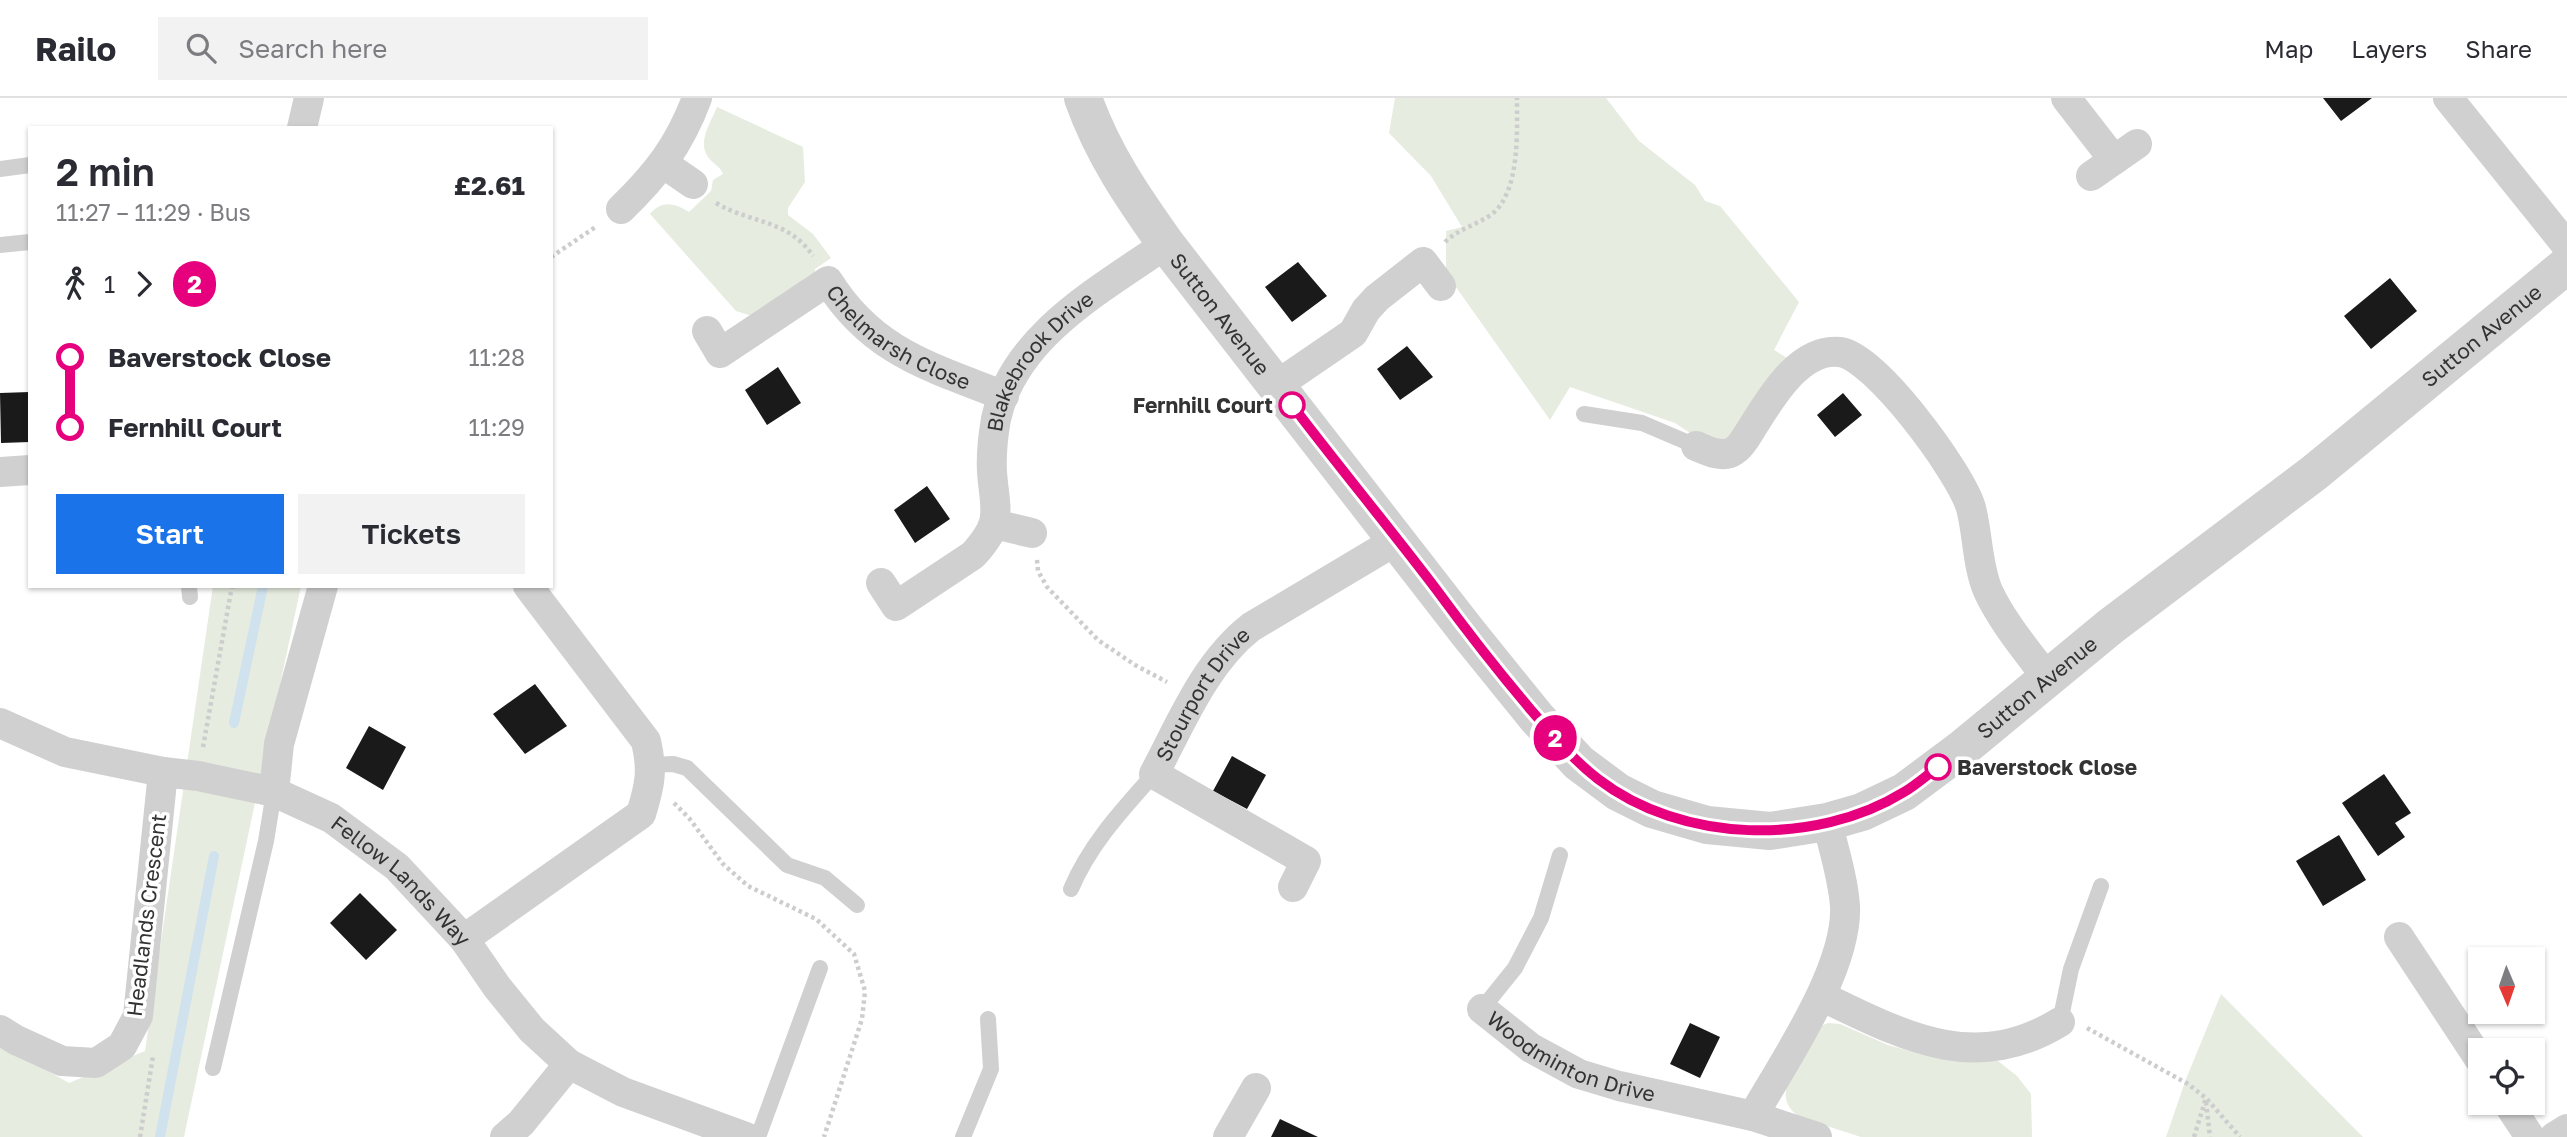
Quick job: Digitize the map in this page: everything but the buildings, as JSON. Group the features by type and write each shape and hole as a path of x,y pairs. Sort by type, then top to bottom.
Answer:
{"street":[{"path":"302,126 309,98"},
{"path":"621,209 664,164 686,127 697,98"},
{"name":"Sutton Avenue","path":"1083,98 1103,149 1166,244 1529,708 1559,743 1599,779 1652,809 1706,825 1770,831 1827,822 1861,812 1904,792 2111,626 2325,465 2567,265"},
{"path":"2066,98 2114,160"},
{"path":"2448,98 2567,246"},
{"path":"664,164 693,184"},
{"name":"Blakebrook Drive","path":"994,524 997,506 992,452 997,416 1004,396 1025,356 1052,329 1094,295 1166,244"},
{"path":"1277,385 1353,333 1377,298 1423,262 1441,286"},
{"name":"Chelmarsh Close","path":"707,331 720,353 828,281 842,303 884,343 925,365 1004,396"},
{"path":"1696,446 1719,454 1732,452 1788,377 1808,360 1827,352 1842,352 1858,359 1877,374 1933,443 1959,481 1971,508 1987,587 1997,608 2048,679"},
{"path":"0,472 28,470"},
{"path":"881,583 895,606 973,555 984,543 994,524 1032,533"},
{"name":"Stourport Drive","path":"1293,887 1306,861 1154,774 1195,699 1235,639 1397,540"},
{"path":"274,792 279,744 322,588"},
{"path":"464,939 641,814 650,777 646,741 530,588"},
{"name":"Fellow Lands Way","path":"0,723 65,752 274,792 331,818 397,867 464,939 497,987 532,1030 569,1064 623,1092 746,1137"},
{"name":"Headlands Crescent","path":"0,1030 62,1061 96,1063 122,1046 138,1016 163,772"},
{"path":"1753,1116 1821,996 1838,954 1845,908 1839,867 1827,822"},
{"path":"2399,937 2468,1042"},
{"path":"1821,996 1896,1032 1968,1048 2014,1043 2038,1035 2061,1018"},
{"name":"Woodminton Drive","path":"1482,1009 1531,1048 1579,1074 1619,1086 1753,1116 1817,1137"},
{"path":"505,1137 521,1123 569,1064"},
{"path":"1228,1137 1256,1088"},
{"path":"2516,1115 2530,1137"},
{"path":"2554,1137 2567,1129"}],"lane":[{"path":"0,169 28,165"},
{"path":"0,245 28,242"},
{"path":"1584,414 1642,423 1696,446"},
{"path":"650,777 673,764 687,768 788,865 825,878 857,905"},
{"path":"1071,888 1082,863 1105,830 1154,774"},
{"path":"213,1068 266,841 274,792"},
{"name":"Woodminton Drive","path":"1482,1009 1516,968 1536,928 1560,855"},
{"path":"2061,1018 2071,969 2101,886"},
{"path":"758,1137 820,968"},
{"path":"963,1137 991,1069 988,1019"}],"path":[{"path":"1423,262 1452,235 1491,215 1508,195 1515,149 1517,98"},
{"path":"693,184 729,211 778,225 792,233 808,249 828,281"},
{"path":"553,256 621,209"},
{"path":"1032,533 1038,571 1054,594 1112,650 1195,699"},
{"path":"198,776 233,588"},
{"path":"650,777 689,818 723,864 748,886 816,919 854,954 864,991 862,1018 824,1137"},
{"path":"2061,1018 2188,1084 2206,1098 2240,1137"},
{"path":"2194,1137 2206,1098"},
{"path":"2206,1098 2210,1137"}],"shaded area":[{"path":"1395,98 1606,98 1639,141 1695,185 1705,201 1720,206 1799,302 1774,350 1794,362 1728,446 1702,441 1675,423 1570,387 1550,420 1446,273 1446,231 1462,227 1431,176 1389,133"},
{"path":"717,107 803,147 805,182 788,208 788,215 813,234 831,258 815,269 815,279 752,316 736,311 650,214 668,204 689,212 711,191 713,180 723,174 708,157 704,145 706,132"},
{"path":"213,588 301,588 184,1137 0,1137 0,1043 69,1083 145,1051"},
{"path":"2221,994 2363,1137 2166,1137 2186,1079"},
{"path":"1828,1023 1840,1024 1888,1045 1924,1055 1998,1061 2017,1076 2031,1094 2032,1137 1861,1137 1799,1117 1787,1101 1786,1091 1799,1062 1821,1026"}],"waterway":[{"path":"234,723 263,588"},
{"path":"160,1137 214,856"}],"bus line":[{"name":"2","path":"1292,405 1525,703 1579,763 1618,792 1652,809 1706,825 1770,831 1800,828 1861,812 1904,792 1938,767"}],"place":[{"name":"Fernhill Court","path":"1292,405"},
{"name":"Baverstock Close","path":"1938,767"}]}
